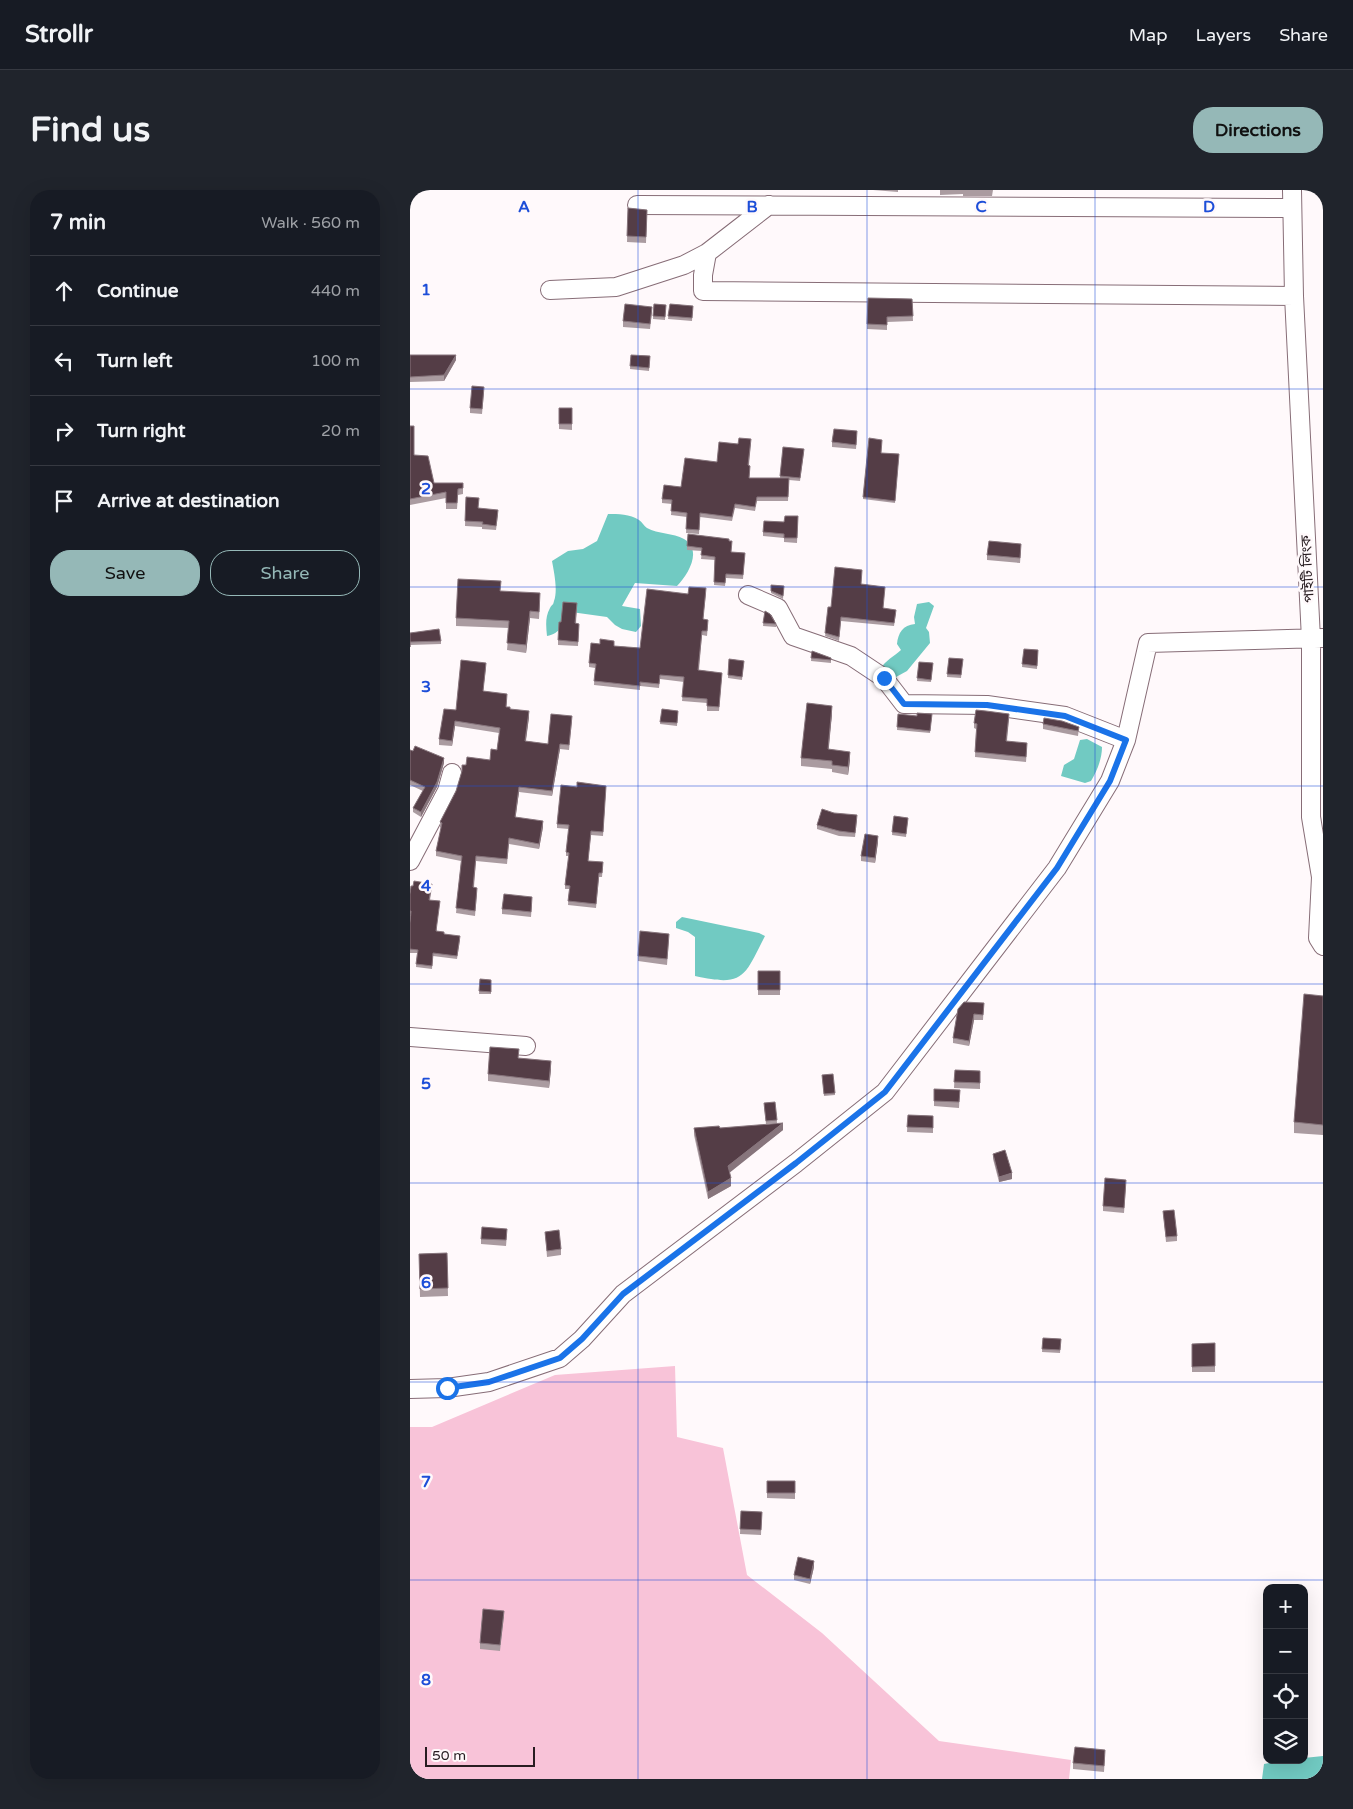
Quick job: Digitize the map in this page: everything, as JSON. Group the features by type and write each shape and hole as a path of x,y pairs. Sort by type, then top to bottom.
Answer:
{"street":[{"name":"পাইটি লিংক","path":"1292,190 1294,296 1317,638 1311,818 1320,877 1318,938 1323,946"},
{"path":"637,205 1292,208"},
{"path":"550,290 616,287 684,265 707,253 769,205"},
{"path":"707,253 703,274 703,291 1294,296"},
{"path":"748,595 778,608 793,636 851,656 884,678 904,704 987,705 1065,716 1126,740"},
{"path":"410,1389 447,1388 489,1382 560,1358 582,1339 623,1294 796,1163 885,1092 1057,868 1110,781 1126,740 1148,642 1317,638"},
{"path":"410,861 415,839 447,791 452,773"},
{"path":"410,1037 526,1046"}],"shaded area":[{"path":"675,1366 677,1437 723,1448 747,1575 822,1633 939,1741 1071,1760 1069,1779 410,1779 410,1427 432,1427 555,1375"}],"water":[{"path":"608,514 632,517 651,530 684,539 690,544 692,549 693,556 689,569 677,586 635,583 622,606 640,609 641,626 636,632 622,629 607,617 571,612 564,624 555,633 547,636 548,611 554,603 556,592 552,561 568,551 583,549 597,541"},
{"path":"929,602 934,606 926,628 929,632 930,643 907,671 896,677 887,674 880,669 901,650 897,644 900,633 907,626 915,624 914,617 917,604"},
{"path":"1087,739 1102,747 1099,765 1091,781 1085,783 1061,776 1064,765 1074,759 1080,740"},
{"path":"682,917 759,933 765,936 747,970 740,976 724,980 695,976 695,937 688,932 676,928 676,922"},
{"path":"1323,1756 1323,1779 1262,1779 1264,1764 1308,1764 1308,1758"}],"building":[{"path":"628,208 647,210 646,237 627,236"},
{"path":"868,298 912,299 913,316 887,317 887,325 867,324"},
{"path":"625,304 652,307 650,324 623,321"},
{"path":"654,304 666,305 665,317 653,316"},
{"path":"670,304 693,306 692,318 668,316"},
{"path":"410,355 456,355 444,375 410,377"},
{"path":"631,355 650,356 649,368 630,366"},
{"path":"472,386 484,387 482,409 470,408"},
{"path":"559,408 572,408 572,424 559,424"},
{"path":"410,426 414,426 414,455 428,456 434,483 463,483 463,488 458,489 457,503 446,503 446,492 410,499"},
{"path":"834,429 857,431 856,445 832,442"},
{"path":"739,438 751,439 748,465 750,466 749,478 789,478 788,497 757,497 755,507 735,504 732,517 700,513 699,530 686,529 687,513 671,511 672,500 662,499 664,485 681,487 685,458 717,462 719,442 738,444"},
{"path":"869,438 882,440 881,453 899,454 895,501 863,497"},
{"path":"783,447 804,449 800,478 780,476"},
{"path":"466,497 479,498 478,508 498,510 496,526 482,524 483,522 465,521"},
{"path":"785,516 798,516 797,538 784,538 784,534 763,532 764,521 784,522"},
{"path":"688,534 729,539 729,541 732,541 731,552 745,553 743,575 726,574 725,583 714,582 715,557 701,555 702,548 687,546"},
{"path":"989,541 1021,544 1020,558 987,555"},
{"path":"835,567 862,570 861,584 885,587 883,608 896,610 894,623 841,617 839,637 825,633 828,607 831,607"},
{"path":"458,579 501,581 500,591 540,593 539,612 530,611 526,645 507,643 509,621 456,618"},
{"path":"771,585 784,586 783,596 771,591"},
{"path":"689,587 706,588 703,619 708,620 707,631 702,631 698,670 722,673 719,707 707,706 707,699 682,697 684,677 660,675 659,684 640,682 640,686 594,681 596,664 589,663 591,643 600,644 600,639 614,641 614,646 640,648 647,589 688,594"},
{"path":"563,602 577,603 575,623 579,624 578,642 558,640"},
{"path":"765,611 770,614 776,624 763,623"},
{"path":"439,629 441,641 410,642 410,633"},
{"path":"1024,649 1038,650 1037,666 1022,664"},
{"path":"812,651 831,658 831,660 811,658"},
{"path":"949,658 963,659 961,675 947,674"},
{"path":"729,659 744,661 742,677 728,675"},
{"path":"461,660 486,663 483,691 507,694 506,707 529,711 525,741 548,744 551,714 572,716 569,745 560,744 552,791 519,787 515,817 543,821 539,844 509,838 507,859 476,856 473,887 477,888 475,911 456,908 462,856 436,851 442,823 440,822 456,791 462,765 466,765 467,757 490,760 491,749 497,750 500,728 455,721 452,741 439,739 444,709 456,710"},
{"path":"919,662 933,663 931,680 917,678"},
{"path":"807,703 832,706 828,749 850,752 848,767 832,765 832,761 801,758"},
{"path":"662,709 678,711 677,723 660,722"},
{"path":"976,710 1009,714 1006,741 1027,743 1026,757 975,752 977,724 974,723"},
{"path":"917,713 932,714 930,731 897,727 898,714 917,716"},
{"path":"1044,718 1062,721 1079,727 1078,731 1043,724"},
{"path":"415,746 444,758 437,782 421,812 413,808 425,787 410,780 410,750 413,751"},
{"path":"577,782 606,786 603,832 591,831 588,861 603,862 602,873 599,873 596,904 568,901 570,886 565,885 569,853 566,852 569,825 557,824 561,785 577,787"},
{"path":"822,809 834,813 857,815 855,833 817,825"},
{"path":"894,816 908,818 906,834 892,832"},
{"path":"865,834 878,836 875,858 861,856"},
{"path":"414,881 432,884 429,900 440,901 436,931 460,936 457,956 433,953 432,966 416,964 418,950 410,949 410,894"},
{"path":"504,894 532,897 531,912 502,909"},
{"path":"640,931 669,934 667,959 638,956"},
{"path":"758,971 780,971 780,990 758,990"},
{"path":"480,979 491,980 491,992 479,991"},
{"path":"1304,994 1323,996 1323,1125 1294,1122"},
{"path":"964,1002 984,1003 983,1015 974,1014 969,1041 953,1038 958,1009"},
{"path":"490,1047 519,1049 518,1058 551,1061 549,1081 488,1074"},
{"path":"955,1070 980,1071 980,1083 954,1082"},
{"path":"833,1074 835,1093 824,1094 822,1075"},
{"path":"934,1089 960,1090 959,1102 934,1101"},
{"path":"775,1102 777,1120 766,1121 764,1103"},
{"path":"908,1115 933,1116 933,1128 907,1127"},
{"path":"783,1123 728,1166 731,1178 708,1192 694,1128"},
{"path":"1005,1150 1012,1173 999,1177 993,1154"},
{"path":"1105,1178 1126,1180 1124,1208 1103,1206"},
{"path":"1174,1210 1177,1236 1166,1237 1163,1211"},
{"path":"482,1227 507,1229 506,1240 481,1239"},
{"path":"559,1230 561,1249 547,1251 545,1232"},
{"path":"447,1253 448,1288 420,1289 419,1254"},
{"path":"1043,1338 1061,1339 1060,1350 1042,1349"},
{"path":"1215,1343 1215,1366 1192,1367 1192,1344"},
{"path":"767,1481 795,1481 795,1493 767,1493"},
{"path":"741,1511 762,1512 761,1530 740,1529"},
{"path":"798,1557 814,1561 810,1579 794,1575"},
{"path":"483,1609 504,1611 500,1645 480,1643"},
{"path":"1075,1747 1105,1750 1104,1766 1073,1763"}],"route":[{"path":"447,1388 489,1382 560,1358 582,1339 623,1294 796,1163 885,1092 1057,868 1110,781 1126,740 1065,716 987,705 904,704 884,678"}]}
